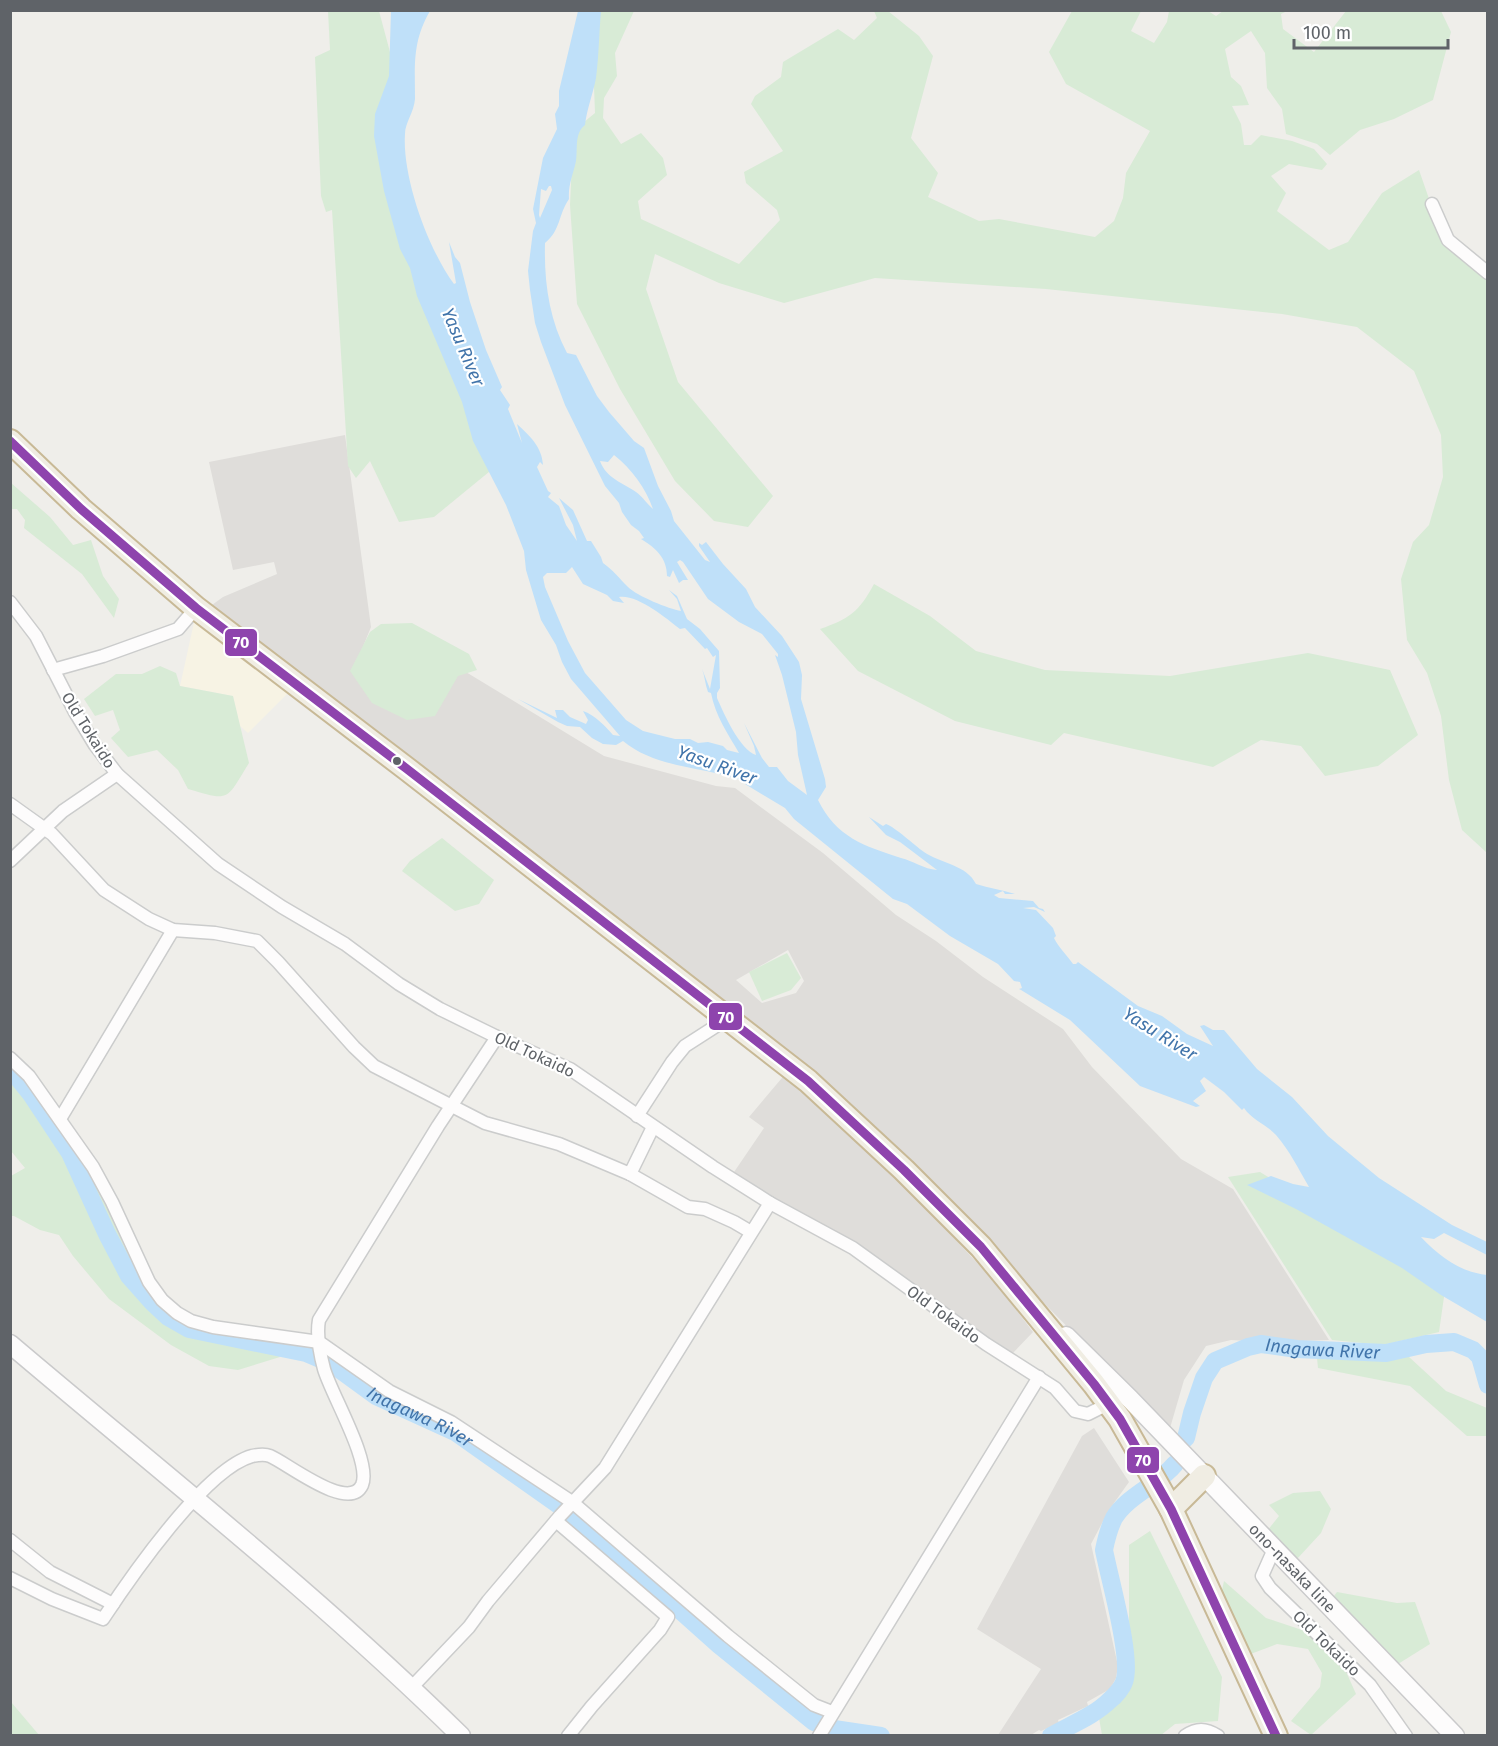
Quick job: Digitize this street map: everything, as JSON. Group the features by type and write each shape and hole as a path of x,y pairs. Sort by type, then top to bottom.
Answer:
{"highway":[{"path":"10,441 81,509 196,608 808,1081 904,1170 981,1247 1022,1296 1093,1392 1161,1500 1276,1736"},
{"path":"956,1224 1093,1392"},
{"path":"1161,1500 1204,1476"},
{"path":"1161,1500 1260,1736"}],"main road":[{"name":"ono-nasaka line","path":"1022,1296 1067,1337 1093,1392 1204,1476 1455,1736"},
{"path":"10,1344 302,1589 412,1687 461,1736"}],"street":[{"path":"1432,204 1448,240 1488,273"},
{"name":"Old Tokaido","path":"10,602 36,636 95,745 117,774 218,864 282,907 345,944 399,984 441,1009 497,1037 570,1069 653,1127 770,1203 853,1248 986,1344 1055,1388 1075,1411 1093,1392"},
{"path":"54,670 103,656 178,629 196,608"},
{"path":"10,861 63,810 117,774"},
{"path":"10,804 52,834 104,890 149,920 173,930 215,933 257,941 374,1066 485,1123 559,1144 630,1174 688,1207 705,1209 751,1232"},
{"path":"60,1119 173,930"},
{"path":"638,1116 672,1062 685,1046 727,1018"},
{"path":"10,1578 52,1599 103,1619 194,1499 241,1460 254,1455 267,1455 344,1495 354,1492 362,1485 363,1474 356,1445 324,1370 316,1332 319,1320 497,1037"},
{"path":"10,1058 29,1076 93,1167 149,1282 162,1300 177,1313 192,1321 213,1327 320,1346 389,1391 451,1422 571,1504 737,1643 814,1705 831,1714"},
{"path":"630,1174 653,1127"},
{"path":"412,1687 469,1627 488,1601 558,1519 605,1468 770,1203"},
{"path":"819,1734 1039,1377"},
{"path":"558,1519 668,1617 660,1630 568,1736"},
{"path":"10,1540 50,1572 113,1604"},
{"name":"Old Tokaido","path":"1274,1549 1262,1576 1270,1588 1370,1685 1406,1735"},
{"path":"1185,1736 1197,1729 1209,1730 1218,1736"}],"shaded area":[{"path":"345,435 371,627 354,669 456,666 604,756 716,786 735,788 823,853 896,915 936,941 983,977 1063,1029 1092,1067 1181,1159 1233,1189 1329,1340 1268,1342 1231,1340 1206,1346 1184,1380 1170,1428 1105,1360 1103,1363 1035,1294 942,1195 212,605 223,597 277,574 274,562 233,570 209,462","holes":["788,950 804,981 796,993 762,1003 736,980"]},
{"path":"195,618 289,692 248,733 240,726 233,696 180,686"},
{"path":"787,1072 867,1145 996,1283 1033,1332 1012,1354 732,1175 764,1128 749,1117"},
{"path":"1094,1428 1129,1482 1109,1510 1091,1544 1118,1666 1116,1678 1110,1689 1087,1702 1088,1706 1058,1720 1059,1723 1031,1735 998,1735 1041,1669 977,1629 1082,1436"}],"green space":[{"path":"328,11 379,11 398,82 385,131 495,467 434,517 399,522 370,461 356,478 348,466 332,210 326,212 321,196 315,57 330,50"},
{"path":"598,11 634,11 615,53 617,76 604,98 603,118 621,144 641,133 663,158 667,175 638,201 641,219 739,264 780,220 777,210 746,183 744,172 783,151 751,104 755,96 781,77 783,62 838,29 854,40 877,18 874,11 888,11 919,36 933,56 911,138 938,173 928,197 979,221 999,219 1095,237 1114,221 1123,198 1126,173 1150,131 1066,84 1049,52 1072,11 1141,11 1131,31 1154,43 1167,22 1169,11 1208,11 1216,16 1223,11 1287,11 1281,14 1283,29 1314,52 1346,11 1441,11 1451,32 1433,100 1394,119 1360,130 1330,155 1317,144 1286,134 1282,109 1267,88 1265,53 1251,31 1225,49 1231,77 1241,86 1249,105 1232,106 1241,124 1244,145 1251,145 1261,135 1292,141 1314,149 1327,164 1322,170 1289,164 1271,176 1286,193 1277,211 1329,250 1348,242 1382,193 1419,170 1443,239 1487,278 1487,856 1486,852 1462,830 1449,780 1441,716 1427,673 1407,640 1401,579 1413,542 1429,525 1443,477 1441,435 1414,371 1357,327 1282,314 1046,289 875,278 784,303 719,283 655,254 646,289 678,382 773,496 748,527 714,521 675,481 620,389 577,304 570,205 572,160 578,127 595,113 593,60"},
{"path":"11,483 50,517 73,545 91,540 103,576 119,599 114,618 82,574 24,528 25,520 17,509 11,509"},
{"path":"874,584 930,616 976,651 1045,670 1170,676 1308,653 1390,670 1418,735 1378,766 1325,776 1301,746 1261,740 1213,767 1064,733 1051,745 955,721 858,671 820,629 839,622 858,608"},
{"path":"412,623 469,654 477,670 458,676 435,716 407,720 372,703 350,671 370,632 381,624"},
{"path":"160,666 176,673 180,686 233,696 249,763 226,795 212,796 188,789 178,770 157,750 128,757 111,738 120,730 113,710 95,716 84,699 116,674 142,674"},
{"path":"442,838 494,880 479,904 455,911 402,871 410,861"},
{"path":"787,953 801,978 791,990 762,1001 749,972"},
{"path":"11,1072 75,1146 159,1303 217,1333 278,1351 280,1357 238,1370 209,1366 171,1345 109,1299 73,1256 59,1235 40,1230 11,1216 11,1176 25,1168 11,1151"},
{"path":"1260,1172 1364,1234 1445,1290 1439,1332 1383,1345 1332,1340 1228,1177"},
{"path":"1409,1357 1446,1391 1487,1408 1487,1436 1467,1436 1410,1386 1318,1368 1317,1358"},
{"path":"1320,1491 1331,1509 1321,1533 1297,1559 1267,1531 1279,1516 1269,1505 1293,1493"},
{"path":"1150,1531 1222,1677 1218,1721 1175,1724 1161,1735 1102,1735 1098,1712 1129,1680 1129,1545"},
{"path":"1224,1581 1266,1618 1305,1631 1344,1667 1356,1694 1311,1735 1291,1721 1320,1687 1322,1673 1308,1649 1277,1644 1248,1655 1221,1595"},
{"path":"1337,1592 1397,1603 1415,1602 1430,1644 1398,1664 1331,1600"},
{"path":"11,1702 39,1735 11,1735"}],"water":[{"name":"Yasu River","path":"391,11 430,11 417,44 415,99 405,134 405,151 412,191 435,252 454,284 456,283 449,242 460,263 486,350 502,387 500,390 510,405 508,409 522,443 517,424 538,447 543,465 540,462 537,467 551,493 548,497 559,506 566,525 577,541 573,525 559,498 573,510 587,541 591,541 603,563 628,587 653,602 681,611 677,599 669,590 677,596 687,619 700,629 719,651 720,688 717,698 738,739 756,755 744,723 769,767 777,767 788,781 807,795 798,755 796,732 775,655 778,657 778,654 762,634 739,622 708,599 683,562 680,560 677,562 688,580 679,583 673,570 670,577 667,576 660,554 641,539 644,538 631,525 619,503 605,486 565,405 535,323 528,271 536,223 533,209 543,158 557,129 555,114 559,106 559,91 578,11 601,11 596,78 585,125 578,137 569,199 557,228 545,243 545,272 552,314 567,353 576,355 597,396 634,441 644,448 674,521 705,560 710,562 699,546 699,543 702,545 706,542 746,589 755,607 782,636 799,662 802,675 801,699 825,779 826,787 818,800 825,813 842,831 863,844 923,867 937,870 900,842 886,835 869,817 883,826 886,824 890,826 930,856 960,868 976,884 1015,894 1005,894 1003,891 994,895 999,898 1033,901 1045,912 1034,907 1023,908 1036,910 1053,928 1056,936 1054,938 1073,964 1078,962 1138,1006 1162,1016 1187,1034 1213,1046 1200,1026 1204,1025 1213,1030 1224,1030 1257,1069 1292,1097 1328,1136 1379,1178 1452,1225 1487,1242 1487,1255 1444,1233 1434,1239 1421,1237 1459,1267 1487,1275 1487,1322 1441,1295 1402,1268 1296,1209 1247,1185 1271,1176 1309,1187 1276,1135 1244,1108 1242,1110 1204,1077 1200,1081 1206,1091 1193,1101 1200,1106 1196,1107 1140,1086 1070,1020 1019,989 1022,988 1020,982 1014,981 998,964 950,936 907,904 893,899 794,819 785,808 745,784 749,783 667,763 623,741 616,745 603,744 580,727 567,726 558,722 518,699 557,718 555,710 563,710 570,717 586,724 588,720 583,711 596,718 613,735 620,736 571,679 556,645 541,620 526,570 524,551 506,505 473,441 462,402 417,296 410,268 400,249 384,191 374,136 375,114 389,76","holes":["549,186 552,190 540,218 541,189 546,191","614,455 627,467 642,487 653,509 636,492 606,472 600,461 608,462","572,567 583,584 607,595 613,601 624,603 619,597 626,597 643,603 680,629 685,628 705,649 707,648 713,657 716,655 710,689 702,669 708,692 711,693 719,717 739,753 708,742 698,743 690,739 675,739 643,731 626,720 585,673 568,641 545,587 543,577 547,573 566,573"]}],"waterway":[{"name":"Inagawa River","path":"10,1068 31,1094 70,1153 129,1276 168,1317 189,1329 306,1353 332,1364 376,1396 455,1432 577,1518 719,1645 814,1722 834,1729 881,1736"},
{"name":"Inagawa River","path":"1186,1438 1204,1378 1215,1361 1261,1344 1297,1349 1386,1353 1426,1344 1454,1342 1473,1350 1480,1357 1488,1385"},
{"name":"Inagawa River","path":"1051,1736 1104,1706 1123,1684 1126,1671 1123,1638 1104,1550 1112,1522 1120,1510 1175,1464"}],"transit line":[{"name":"70","path":"10,441 81,509 196,608 808,1081 904,1170 981,1247 1120,1419 1171,1509 1276,1736"}]}
